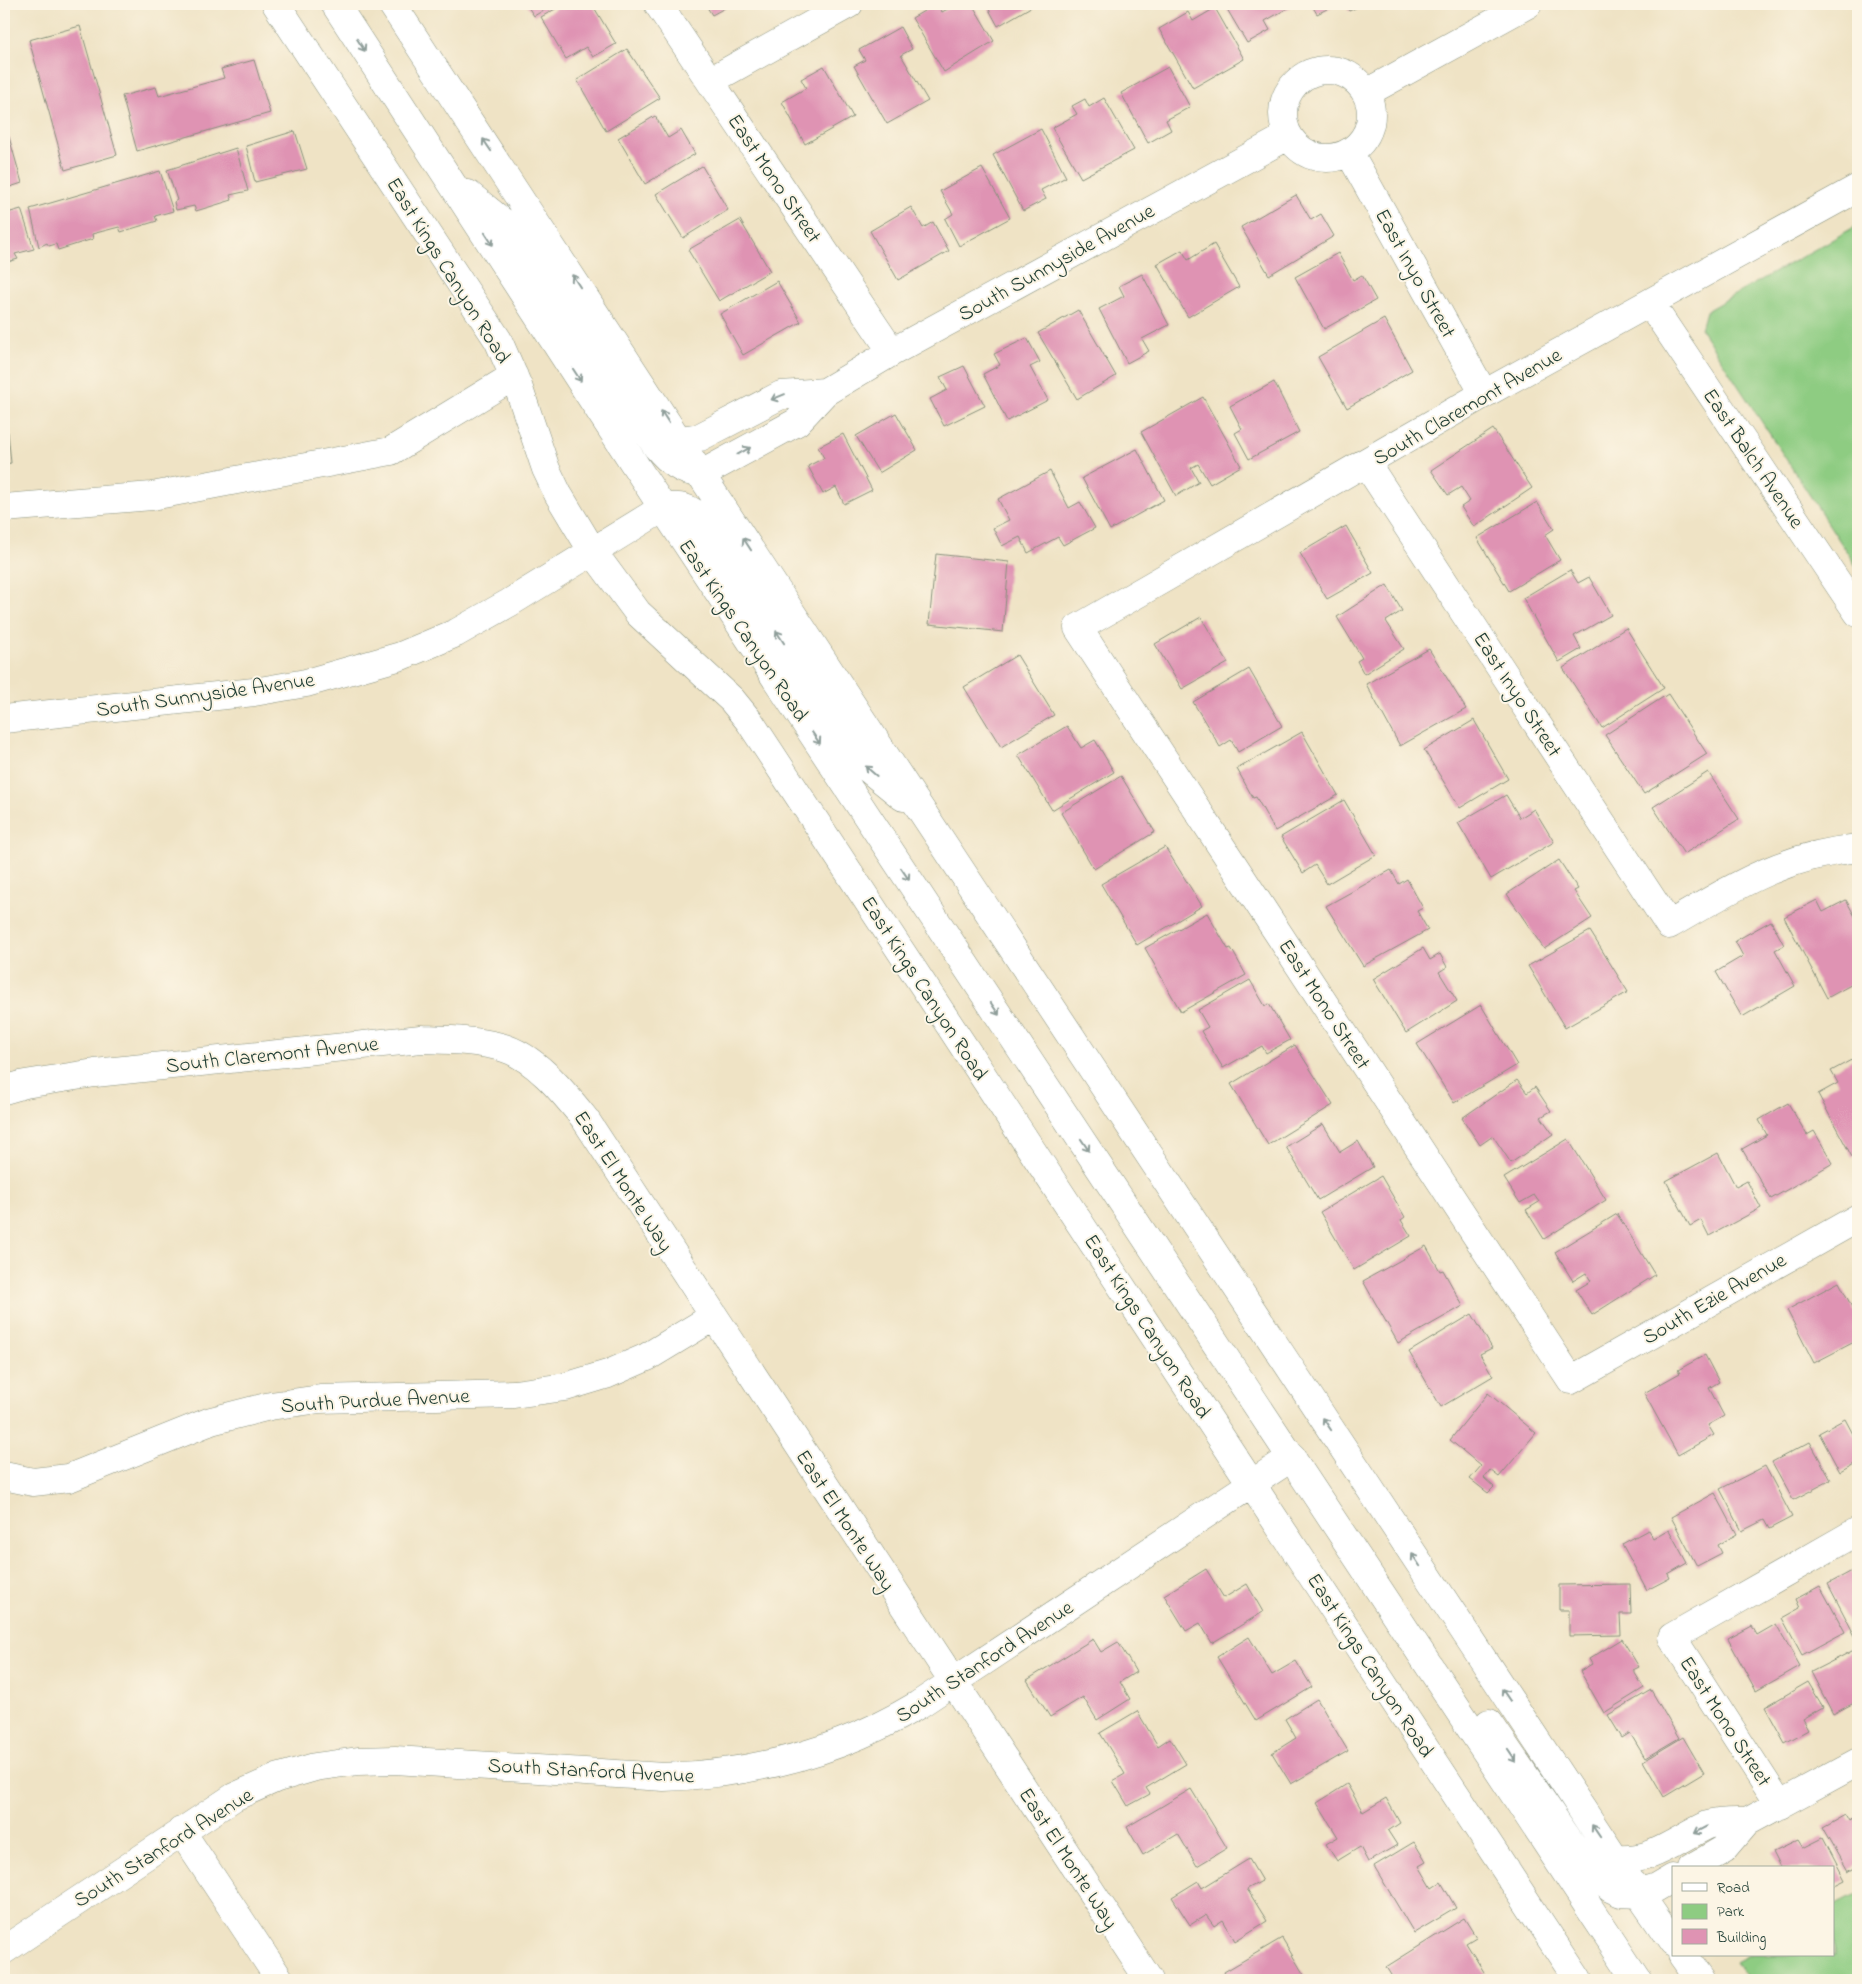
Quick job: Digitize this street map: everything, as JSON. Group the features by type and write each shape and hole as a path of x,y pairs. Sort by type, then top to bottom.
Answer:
{"street":[{"name":"East Kings Canyon Road","path":"276,4 498,340 514,376 546,469 558,494 593,552 638,614 732,700 750,722 1578,1980"},
{"name":"East Kings Canyon Road","path":"335,4 663,508 1637,1980"},
{"path":"392,4 680,440 923,813 1638,1894 1672,1942"},
{"name":"East Mono Street","path":"658,4 892,352"},
{"path":"710,81 849,4"},
{"path":"1366,93 1528,4"},
{"path":"1321,70 1343,72 1356,81 1366,93 1370,104 1371,120 1366,135 1357,147 1349,152 1326,158 1311,156 1298,148 1288,136 1282,118 1284,103 1290,89 1301,78 1321,70"},
{"name":"South Sunnyside Avenue","path":"700,473 707,472 797,422 825,392 892,352 1288,136"},
{"name":"East Inyo Street","path":"1349,152 1484,394"},
{"path":"450,179 509,227 657,447 668,460 680,468 700,473"},
{"name":"South Claremont Avenue","path":"1078,628 1484,394 1858,188"},
{"name":"East Balch Avenue","path":"1650,303 1858,613"},
{"path":"4,508 152,496 390,451 514,376"},
{"name":"South Sunnyside Avenue","path":"680,440 700,437 781,394 825,392"},
{"name":"East Inyo Street","path":"1366,463 1669,925 1746,879 1794,860 1858,848"},
{"path":"663,508 679,505 692,510 702,519 866,767 923,813"},
{"name":"South Sunnyside Avenue","path":"4,719 254,692 306,683 401,656 456,633 663,508"},
{"name":"East Mono Street","path":"1078,628 1571,1380"},
{"name":"South Claremont Avenue","path":"4,1090 25,1084 95,1072 421,1039 468,1041 503,1047 536,1066"},
{"name":"East El Monte Way","path":"536,1066 561,1088 585,1119 952,1682 1149,1980"},
{"name":"South Ezie Avenue","path":"1571,1380 1858,1218"},
{"name":"South Purdue Avenue","path":"4,1476 33,1482 69,1478 211,1420 270,1406 320,1399 514,1394 565,1387 608,1374 647,1357 713,1317"},
{"name":"South Stanford Avenue","path":"4,1950 234,1797 277,1778 315,1767 358,1761 395,1760 664,1776 703,1775 745,1770 787,1761 836,1746 886,1724 1292,1457"},
{"name":"East Mono Street","path":"1780,1805 1672,1637 1858,1531"},
{"path":"1432,1670 1484,1716 1585,1864 1610,1888 1622,1893 1638,1894 1656,1888 1672,1879"},
{"path":"1696,1866 1724,1850 1747,1822 1858,1762"},
{"path":"1615,1859 1632,1860 1650,1856 1710,1824 1747,1822"},
{"path":"181,1831 280,1980"},
{"path":"1683,1956 1700,1980"}],"green space":[{"path":"1858,225 1858,569 1701,329 1706,311"},
{"path":"1858,1894 1858,1980 1749,1980 1736,1961 1745,1956 1834,1956 1834,1906"}],"building":[{"path":"526,4 554,4 534,16"},
{"path":"564,4 592,4 616,44 593,57 586,47 566,59 541,17"},
{"path":"705,4 732,4 712,15"},
{"path":"936,4 942,12 957,4 972,4 994,41 944,72 912,18"},
{"path":"986,4 1036,4 998,26"},
{"path":"1224,4 1288,4 1290,7 1265,21 1270,30 1247,43"},
{"path":"1311,4 1337,4 1317,14"},
{"path":"1345,4 1364,4 1349,11"},
{"path":"1215,8 1244,59 1193,88 1159,29 1188,12 1193,21"},
{"path":"80,26 117,155 65,170 29,40"},
{"path":"900,27 912,49 901,55 928,101 887,124 854,66 865,60 859,50"},
{"path":"627,49 660,98 606,131 577,80"},
{"path":"254,60 270,113 137,151 122,96 156,87 159,96 224,78 221,69"},
{"path":"824,66 853,117 805,144 782,102 806,88 801,79"},
{"path":"1168,67 1190,107 1166,120 1171,130 1148,143 1121,93"},
{"path":"1104,98 1134,150 1081,178 1052,128 1077,114 1072,106 1085,99 1089,107"},
{"path":"655,116 668,138 681,130 695,154 645,184 618,138"},
{"path":"1041,129 1066,177 1041,190 1046,199 1023,211 993,155"},
{"path":"295,131 307,169 255,182 246,146"},
{"path":"9,137 22,183 4,189 4,139"},
{"path":"236,148 248,191 230,195 232,200 196,211 194,206 176,210 174,202 177,200 167,170"},
{"path":"702,166 728,210 683,238 656,194"},
{"path":"982,168 1010,218 959,246 945,219 953,214 940,191"},
{"path":"160,171 173,211 155,216 157,221 121,232 119,227 92,234 93,239 58,250 56,244 49,246 47,243 39,247 30,209"},
{"path":"1296,195 1311,220 1321,214 1334,236 1269,275 1241,227"},
{"path":"911,207 923,228 933,222 949,251 898,280 870,231"},
{"path":"21,209 34,249 15,254 18,259 4,263 4,214"},
{"path":"740,220 770,271 719,301 688,250"},
{"path":"1214,244 1239,287 1188,317 1157,264 1182,250 1188,260"},
{"path":"1338,253 1353,280 1362,275 1376,300 1324,329 1295,277"},
{"path":"1142,274 1169,325 1142,339 1149,351 1127,363 1099,309 1124,296 1119,286"},
{"path":"777,281 801,322 743,355 720,314"},
{"path":"1078,310 1116,376 1077,399 1038,333"},
{"path":"1384,319 1412,370 1347,408 1318,357"},
{"path":"1027,338 1040,362 1030,367 1048,400 1007,421 983,374 1000,365 994,354"},
{"path":"964,366 985,406 944,426 930,399 947,390 940,377"},
{"path":"1274,382 1299,432 1249,459 1235,433 1242,429 1230,406"},
{"path":"1203,397 1241,466 1210,484 1198,464 1191,468 1199,482 1176,496 1141,432"},
{"path":"896,413 917,450 879,473 856,436"},
{"path":"1493,429 1532,488 1474,527 1461,507 1470,501 1461,487 1448,495 1431,470"},
{"path":"4,432 8,432 11,463 4,464"},
{"path":"843,434 872,490 844,504 836,487 823,494 808,466 824,458 818,447"},
{"path":"1137,449 1164,500 1110,530 1082,478"},
{"path":"1050,471 1069,508 1080,502 1095,528 1063,545 1058,537 1028,553 1020,537 1002,546 993,528 1009,520 998,499"},
{"path":"1537,502 1554,529 1545,535 1560,560 1509,591 1477,538"},
{"path":"1346,526 1373,573 1327,599 1300,553"},
{"path":"936,554 1009,562 1003,632 929,624"},
{"path":"1570,570 1578,583 1589,577 1611,615 1574,636 1581,649 1559,662 1523,598"},
{"path":"1387,585 1402,611 1386,621 1404,649 1364,674 1357,661 1362,658 1337,617"},
{"path":"1201,617 1228,663 1182,689 1155,644"},
{"path":"1626,628 1664,688 1602,728 1563,668"},
{"path":"1429,649 1466,709 1400,746 1366,684"},
{"path":"1017,655 1054,715 1001,747 964,687"},
{"path":"1249,669 1282,726 1238,752 1231,740 1220,747 1193,702"},
{"path":"1668,694 1707,754 1644,794 1605,735"},
{"path":"1474,720 1508,779 1460,808 1424,750"},
{"path":"1067,726 1081,748 1095,740 1114,772 1052,810 1018,755"},
{"path":"1302,732 1338,795 1275,831 1256,797 1253,798 1237,769"},
{"path":"1708,772 1739,819 1684,854 1653,807"},
{"path":"1121,776 1155,832 1094,869 1061,813"},
{"path":"1506,795 1520,818 1534,809 1554,842 1491,879 1458,823"},
{"path":"1344,800 1376,855 1327,884 1315,865 1303,873 1281,837"},
{"path":"1165,847 1202,906 1137,945 1101,884"},
{"path":"1559,860 1578,889 1574,891 1592,918 1544,949 1507,894"},
{"path":"1391,870 1399,884 1407,879 1423,908 1417,911 1428,930 1363,966 1326,906"},
{"path":"1817,900 1823,912 1846,900 1858,922 1858,981 1827,998 1784,917"},
{"path":"1207,913 1228,949 1231,948 1246,975 1181,1012 1145,948"},
{"path":"1771,921 1784,945 1775,950 1795,986 1742,1017 1716,972 1743,956 1735,941"},
{"path":"1590,931 1628,992 1565,1028 1528,966"},
{"path":"1423,948 1430,960 1440,954 1447,967 1439,972 1457,1001 1406,1033 1373,979"},
{"path":"1250,980 1265,1006 1269,1004 1290,1040 1266,1053 1262,1046 1223,1068 1201,1031 1208,1027 1198,1010"},
{"path":"1481,1005 1517,1065 1454,1103 1417,1044"},
{"path":"1295,1045 1333,1105 1268,1145 1231,1084"},
{"path":"1855,1058 1858,1063 1858,1153 1852,1157 1818,1094 1838,1083 1831,1071"},
{"path":"1517,1080 1527,1093 1535,1087 1551,1111 1541,1117 1553,1134 1511,1163 1493,1136 1480,1145 1462,1118"},
{"path":"1788,1103 1807,1135 1814,1131 1833,1163 1771,1199 1742,1149 1767,1135 1759,1120"},
{"path":"1323,1124 1340,1152 1358,1141 1373,1167 1318,1200 1286,1147"},
{"path":"1568,1139 1606,1200 1544,1239 1526,1210 1539,1202 1534,1195 1520,1203 1504,1178"},
{"path":"1718,1153 1736,1187 1747,1181 1761,1208 1709,1236 1701,1220 1690,1226 1666,1181"},
{"path":"1381,1176 1405,1217 1401,1220 1411,1236 1354,1270 1320,1212"},
{"path":"1617,1214 1655,1275 1592,1315 1576,1290 1591,1281 1586,1273 1573,1281 1555,1252"},
{"path":"1426,1246 1440,1271 1443,1270 1463,1306 1398,1343 1363,1281"},
{"path":"1839,1282 1858,1319 1858,1340 1814,1363 1787,1310"},
{"path":"1472,1314 1492,1348 1480,1354 1493,1376 1441,1407 1409,1352"},
{"path":"1705,1355 1719,1382 1709,1388 1724,1416 1708,1425 1714,1435 1678,1455 1644,1393 1680,1373 1678,1370"},
{"path":"1488,1393 1536,1433 1499,1477 1490,1470 1484,1478 1494,1487 1488,1493 1470,1479 1481,1466 1450,1440"},
{"path":"1845,1419 1854,1436 1858,1433 1858,1462 1840,1472 1819,1433"},
{"path":"1810,1442 1831,1480 1793,1500 1772,1462"},
{"path":"1765,1466 1792,1517 1769,1529 1764,1520 1742,1531 1720,1489"},
{"path":"1715,1493 1737,1534 1718,1545 1722,1553 1697,1566 1671,1517"},
{"path":"1648,1530 1653,1539 1669,1530 1687,1563 1668,1574 1670,1578 1647,1590 1622,1544"},
{"path":"1206,1569 1224,1598 1247,1584 1263,1612 1212,1643 1200,1623 1186,1631 1164,1595"},
{"path":"1852,1571 1856,1580 1858,1579 1858,1634 1855,1636 1828,1584"},
{"path":"1630,1584 1631,1614 1620,1614 1621,1635 1569,1636 1569,1610 1559,1610 1559,1585"},
{"path":"1820,1586 1845,1632 1802,1655 1782,1618 1800,1608 1796,1599"},
{"path":"1776,1624 1800,1666 1756,1691 1728,1639 1752,1626 1757,1635"},
{"path":"1249,1637 1272,1675 1296,1661 1312,1687 1256,1721 1217,1657"},
{"path":"1093,1639 1101,1652 1118,1642 1136,1672 1120,1682 1130,1699 1097,1720 1083,1697 1050,1717 1027,1680"},
{"path":"1622,1639 1639,1667 1633,1670 1644,1688 1604,1713 1580,1671 1592,1664 1589,1659"},
{"path":"1856,1649 1858,1654 1858,1710 1854,1703 1833,1714 1811,1672"},
{"path":"1808,1682 1823,1707 1802,1719 1808,1730 1785,1743 1765,1707"},
{"path":"1651,1690 1679,1738 1645,1758 1630,1733 1622,1738 1608,1715"},
{"path":"1317,1699 1348,1751 1291,1784 1272,1753 1296,1738 1285,1719"},
{"path":"1137,1711 1158,1746 1170,1738 1186,1764 1146,1788 1150,1794 1128,1806 1113,1781 1125,1774 1100,1733"},
{"path":"1683,1737 1704,1773 1664,1797 1643,1761"},
{"path":"1347,1784 1363,1812 1386,1798 1400,1823 1388,1831 1397,1845 1368,1862 1360,1847 1337,1861 1326,1844 1338,1837 1317,1803"},
{"path":"1191,1789 1227,1848 1197,1866 1178,1834 1143,1855 1127,1827"},
{"path":"1846,1814 1850,1821 1858,1816 1858,1865 1848,1871 1823,1827"},
{"path":"1823,1838 1845,1880 1834,1886 1834,1866 1780,1866 1773,1852 1798,1840 1803,1848"},
{"path":"1414,1842 1426,1862 1419,1866 1432,1888 1441,1882 1456,1908 1414,1933 1374,1866"},
{"path":"1249,1859 1262,1881 1247,1889 1267,1921 1235,1941 1223,1920 1214,1926 1206,1915 1190,1925 1172,1897 1198,1881 1202,1888"},
{"path":"1464,1918 1476,1937 1466,1943 1489,1980 1394,1980 1386,1967"},
{"path":"1282,1938 1307,1980 1228,1980 1224,1972"}]}
